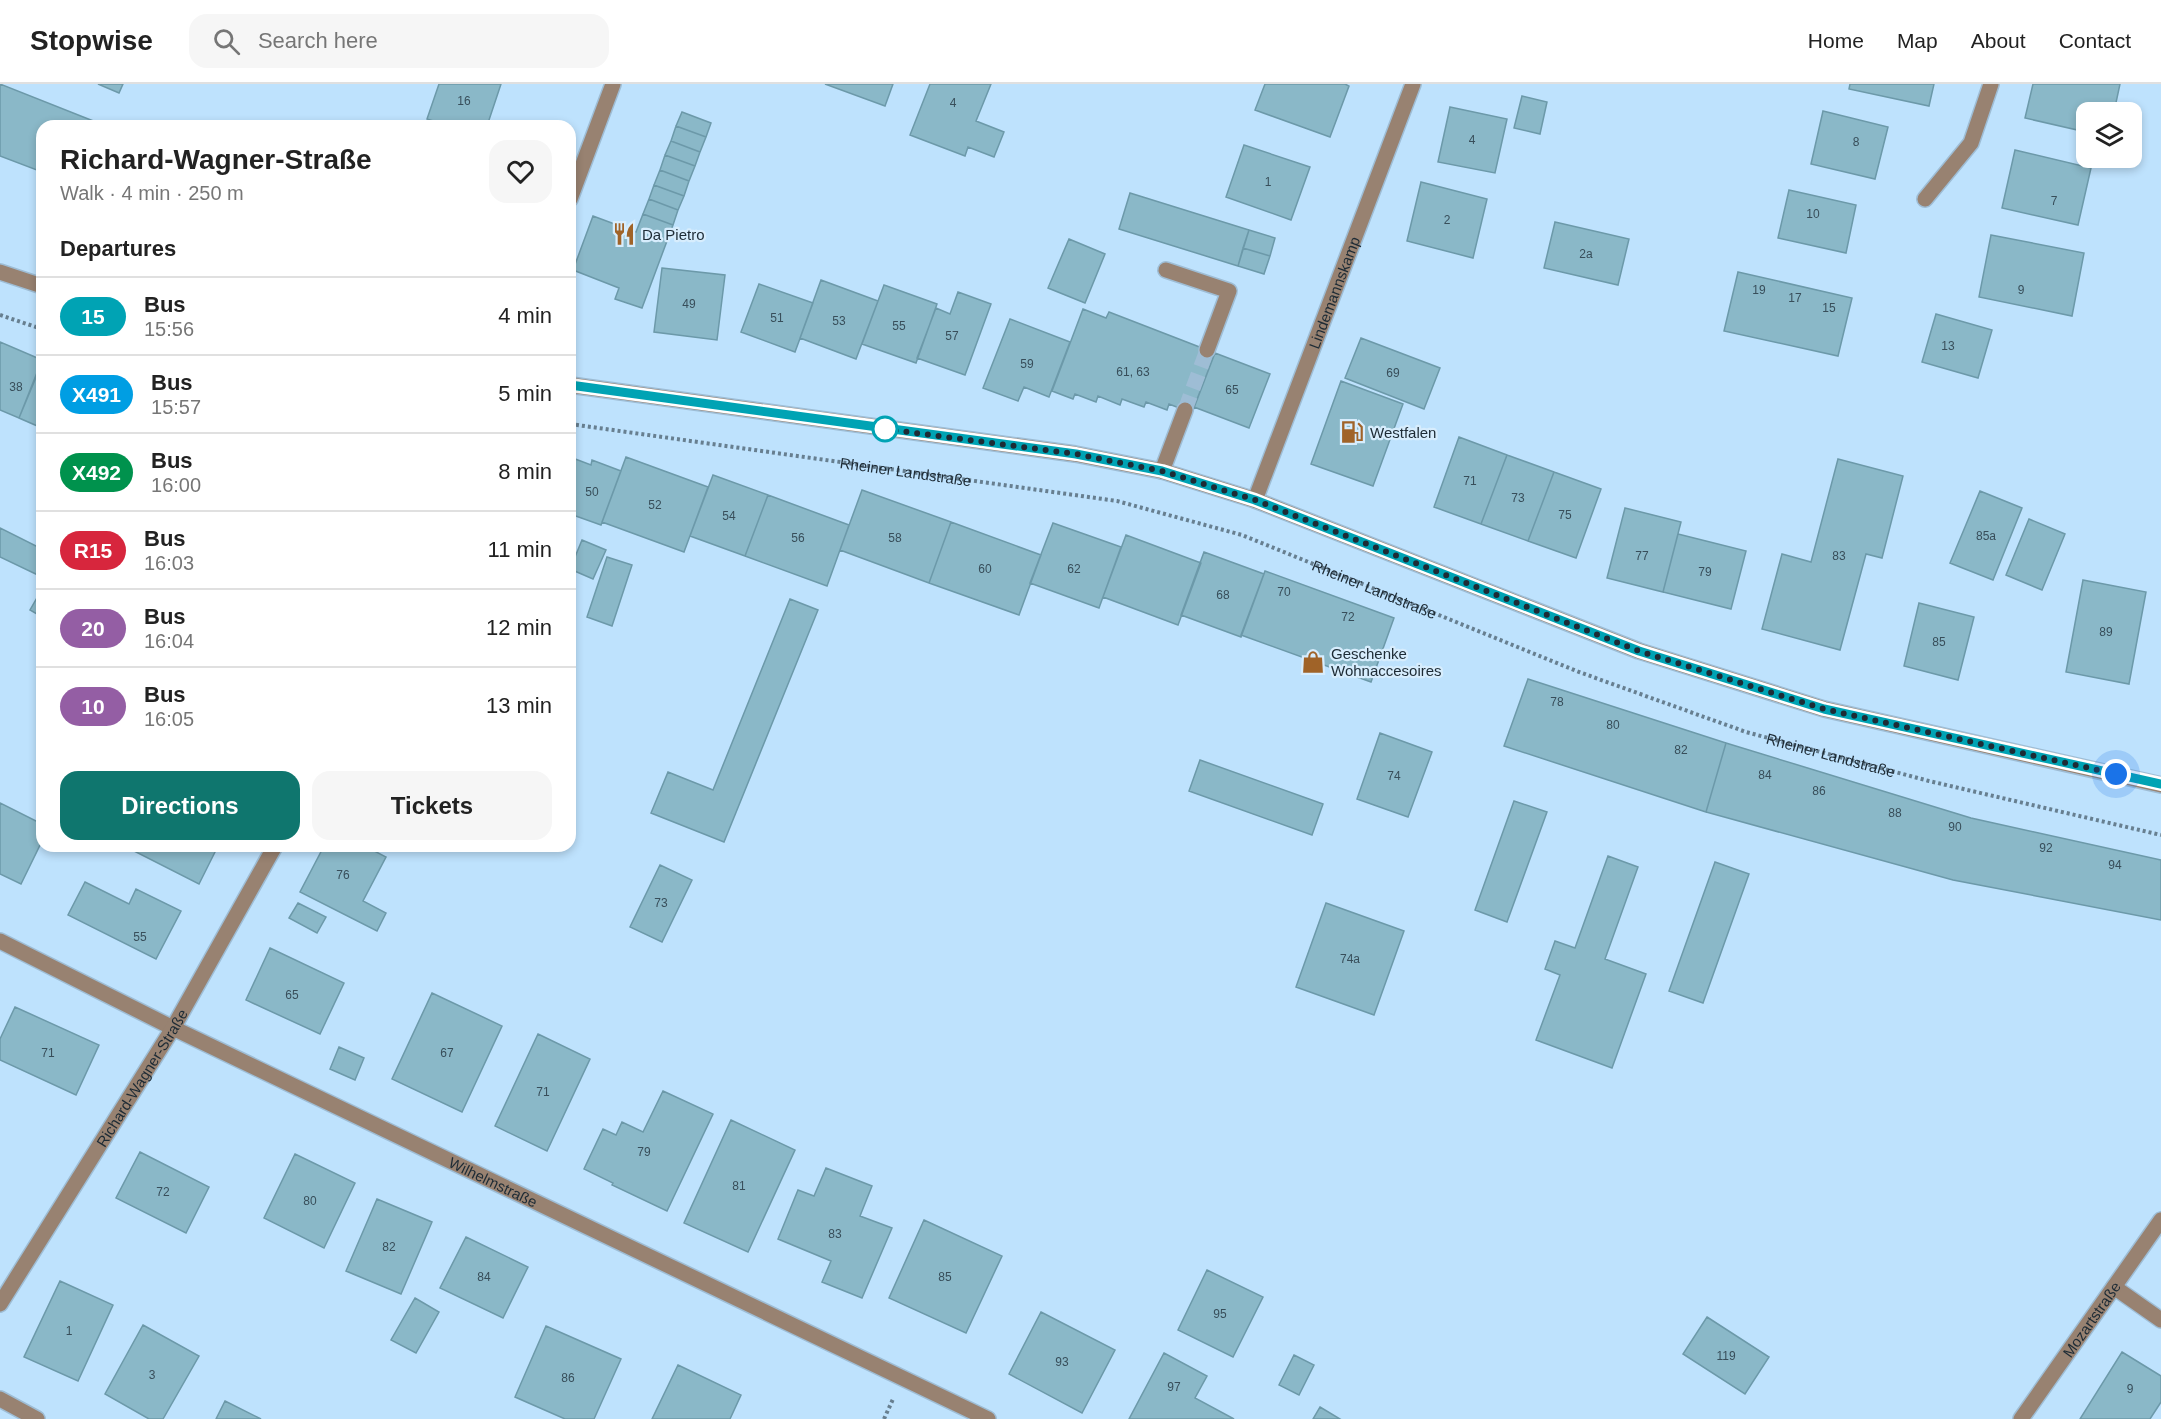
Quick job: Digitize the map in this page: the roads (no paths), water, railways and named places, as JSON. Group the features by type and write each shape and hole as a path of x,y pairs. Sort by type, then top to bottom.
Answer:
{"street":[{"path":"576,183 613,84"},
{"name":"Lindemannskamp","path":"1255,500 1413,84"},
{"path":"1925,199 1971,142 1991,84"},
{"path":"1166,270 1229,291 1207,350"},
{"path":"0,272 36,284"},
{"path":"576,386 1076,454 1162,471 1255,500 1650,655 1824,709 2161,784"},
{"path":"1162,471 1185,410"},
{"name":"Richard-Wagner-Straße","path":"0,1304 173,1028 272,852"},
{"name":"Wilhelmstraße","path":"0,941 173,1028 988,1419"},
{"name":"Mozartstraße","path":"2021,1419 2161,1220"},
{"path":"2114,1287 2161,1320"},
{"path":"0,1399 38,1419"}],"tunnel":[{"path":"1185,410 1207,350"}],"place":[{"name":"Da Pietro","path":"624,234"},
{"name":"Westfalen","path":"1352,432"},
{"name":"Geschenke Wohnaccesoires","path":"1313,662"}]}
